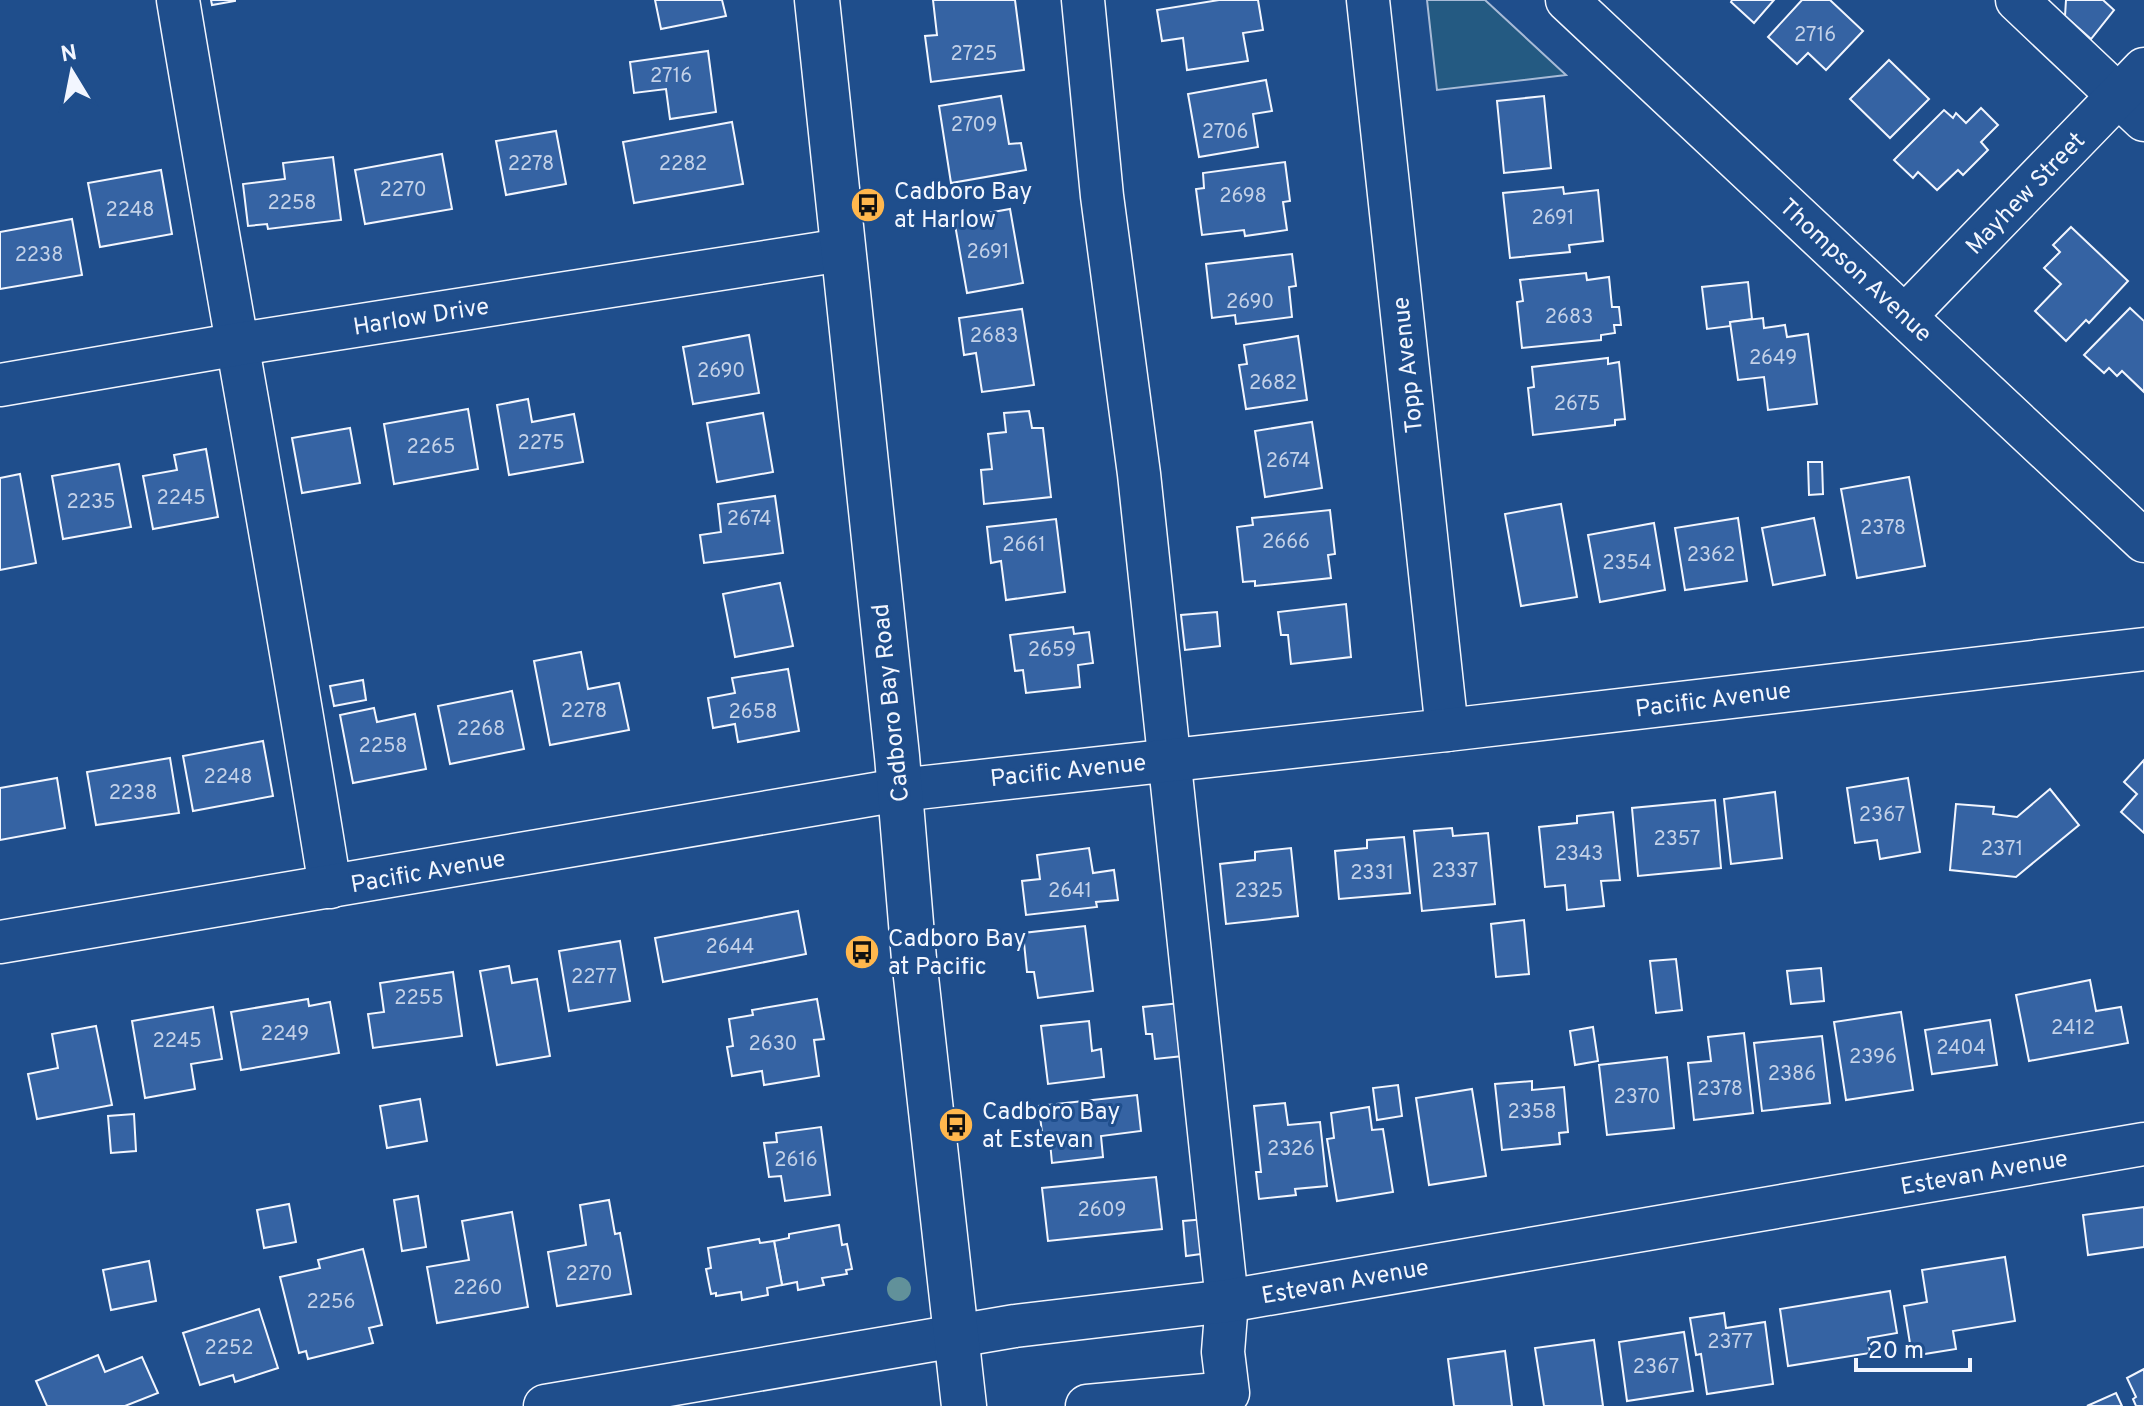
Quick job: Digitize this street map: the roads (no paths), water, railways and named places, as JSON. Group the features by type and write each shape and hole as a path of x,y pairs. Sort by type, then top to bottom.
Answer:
{"main road":[{"name":"Cadboro Bay Road","path":"817,0 914,959 964,1406"}],"street":[{"path":"178,0 330,887"},
{"path":"1083,0 1102,196 1139,474 1168,759 1187,909 1227,1301 1223,1352 1229,1399 1087,1406"},
{"name":"Topp Avenue","path":"1368,0 1447,730"},
{"name":"Thompson Avenue","path":"1567,0 2144,541"},
{"path":"2017,0 2136,95"},
{"name":"Mayhew Street","path":"1905,316 2136,95"},
{"name":"Harlow Drive","path":"0,385 239,344 842,250"},
{"name":"Pacific Avenue","path":"0,942 899,790 2144,649"},
{"name":"Estevan Avenue","path":"545,1406 1015,1326 1227,1301 2144,1144"}],"place":[{"name":"Cadboro Bay at Harlow","path":"868,205"},
{"name":"Cadboro Bay at Pacific","path":"862,952"},
{"name":"Cadboro Bay at Estevan","path":"956,1125"}]}
